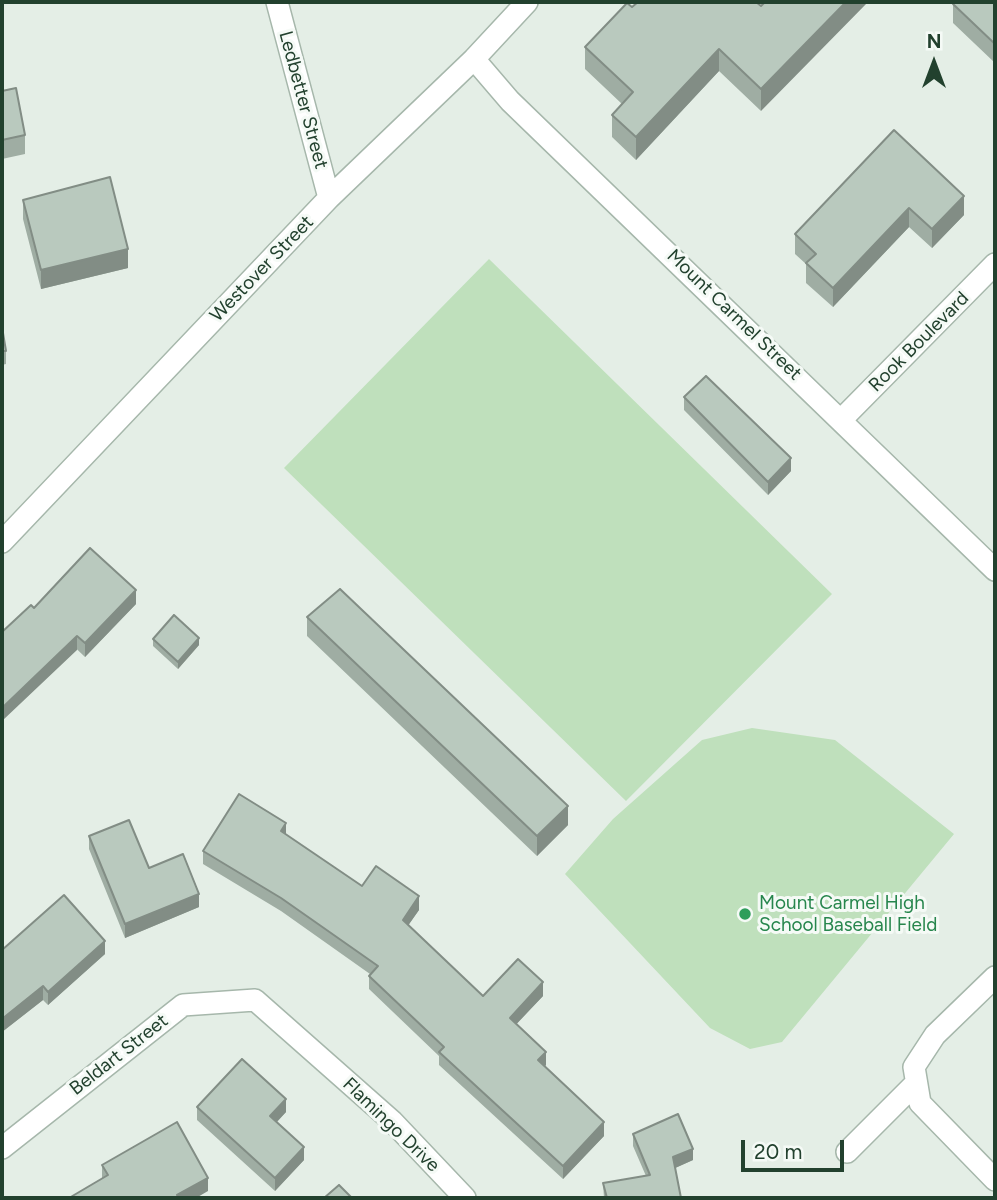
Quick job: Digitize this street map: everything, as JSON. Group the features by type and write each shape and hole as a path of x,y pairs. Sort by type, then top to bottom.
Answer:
{"street":[{"name":"Ledbetter Street","path":"277,2 329,198"},
{"name":"Westover Street","path":"2,542 329,198 474,59 527,2"},
{"name":"Mount Carmel Street","path":"474,59 510,101 842,419 995,570"},
{"name":"Rook Boulevard","path":"842,419 995,264"},
{"path":"995,977 935,1035 920,1054 914,1067 920,1103 995,1180"},
{"name":"Beldart Street","path":"2,1148 183,1005 255,1000 314,1053"},
{"name":"Flamingo Drive","path":"314,1053 392,1121 465,1198"},
{"path":"847,1152 915,1084"}],"green space":[{"path":"489,259 832,594 626,801 284,468"},
{"name":"Mount Carmel High School Baseball Field","path":"752,728 835,740 954,834 782,1042 750,1049 710,1028 565,874 613,819 702,740"}],"building":[{"path":"638,2 756,2 761,6 765,2 846,2 761,89 719,49 636,137 612,115 633,92 585,47 627,3 632,7"},
{"path":"995,2 995,44 953,4"},
{"path":"16,88 25,135 2,140 2,91"},
{"path":"894,130 964,196 932,229 909,208 833,288 806,263 816,254 795,234"},
{"path":"110,177 128,249 41,270 23,200"},
{"path":"2,327 6,351 2,351"},
{"path":"706,376 791,458 768,482 684,397"},
{"path":"90,548 136,590 85,643 77,636 2,708 2,632 31,605 34,608"},
{"path":"340,589 568,806 537,836 307,617"},
{"path":"174,615 199,638 178,662 153,639"},
{"path":"239,794 286,823 281,831 362,886 376,866 419,896 403,920 483,996 518,959 543,982 510,1018 546,1052 538,1060 604,1122 563,1166 439,1052 444,1047 369,976 378,966 281,898 203,851"},
{"path":"129,820 149,868 183,854 199,894 125,924 89,836"},
{"path":"64,895 105,941 48,992 43,986 2,1019 2,950"},
{"path":"242,1059 286,1099 270,1116 304,1147 275,1178 197,1107"},
{"path":"678,1114 693,1149 673,1157 681,1198 607,1198 603,1183 650,1175 633,1134"},
{"path":"177,1122 208,1178 177,1195 179,1198 69,1198 108,1175 102,1165"},
{"path":"339,1185 352,1198 324,1198"}],"place":[{"name":"Mount Carmel High School Baseball Field","path":"745,914"}]}
